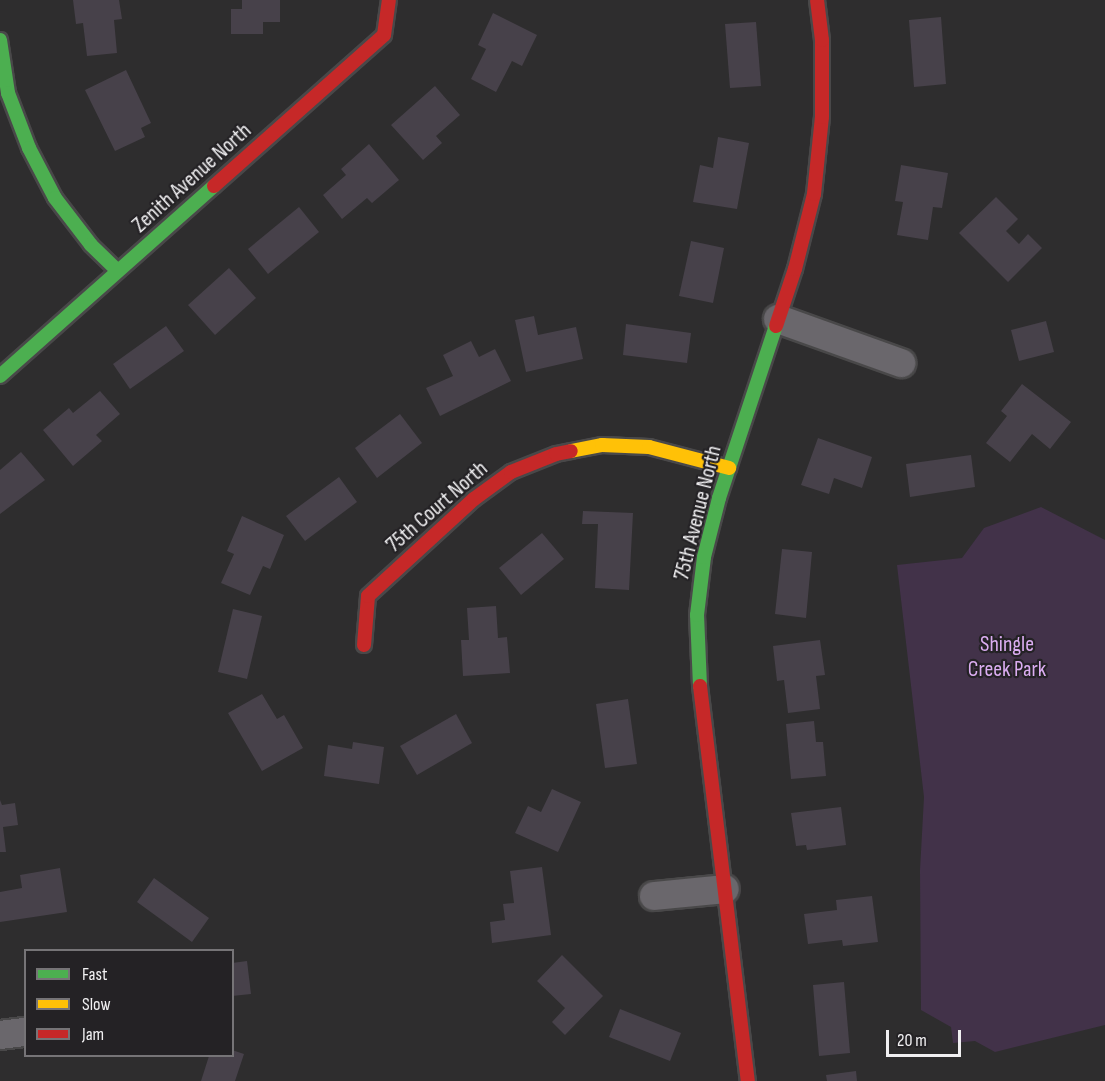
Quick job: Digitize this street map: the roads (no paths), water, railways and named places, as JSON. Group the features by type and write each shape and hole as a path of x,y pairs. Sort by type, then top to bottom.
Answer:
{"street":[{"name":"Zenith Avenue North","path":"0,376 384,35 389,0"},
{"name":"75th Avenue North","path":"748,1081 699,674 698,615 704,557 729,468 795,269 814,194 822,117 822,40 817,0"},
{"path":"0,40 8,93 29,148 55,198 91,245 118,272"},
{"path":"778,319 901,363"},
{"name":"75th Court North","path":"364,645 368,596 474,499 511,472 556,454 602,445 649,447 729,468"},
{"path":"654,896 724,889"},
{"path":"0,1035 24,1032"}],"park label":[{"name":"Shingle Creek Park","path":"1007,656"}]}
